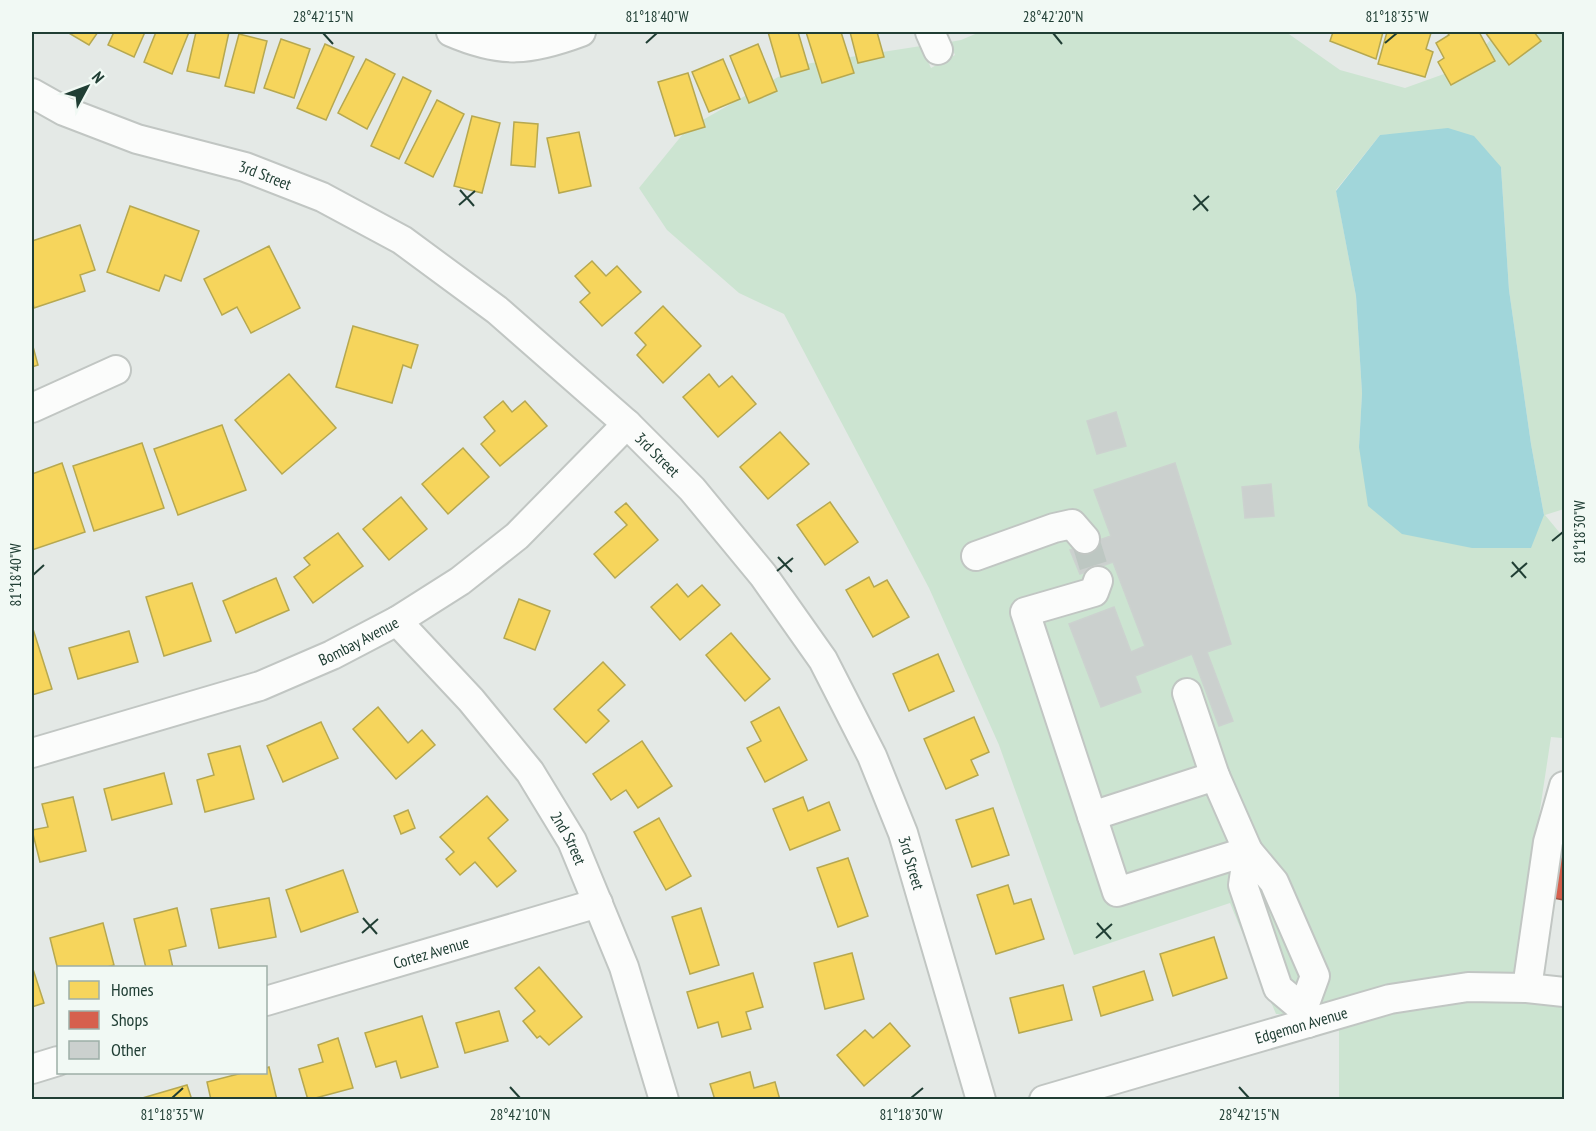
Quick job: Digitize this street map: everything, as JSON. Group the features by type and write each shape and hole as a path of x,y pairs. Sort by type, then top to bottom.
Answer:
{"street":[{"path":"451,32 472,41 511,49 555,42 581,32"},
{"name":"3rd Street","path":"32,93 64,111 137,140 245,167 322,197 402,240 497,310 627,424 692,489 763,574 823,660 872,756 903,833 981,1100"},
{"path":"32,408 116,370"},
{"name":"Bombay Avenue","path":"32,753 260,686 332,655 397,621 460,581 517,536 627,424"},
{"path":"976,556 1054,528 1072,524 1085,539"},
{"path":"1098,581 1094,592 1025,612 1117,892 1248,851"},
{"name":"2nd Street","path":"397,621 471,700 530,772 572,841 624,967 664,1100"},
{"path":"1186,693 1215,776 1248,851 1275,882 1315,976 1306,1016"},
{"path":"1092,816 1215,776"},
{"path":"1527,988 1548,842 1564,786"},
{"path":"1248,851 1244,885 1278,988 1306,1016"},
{"name":"Cortez Avenue","path":"267,1001 598,903"},
{"name":"Edgemon Avenue","path":"1044,1100 1120,1089 1306,1016 1401,997 1468,987 1527,988 1564,992"},
{"path":"32,1069 57,1061"}],"green space":[{"path":"980,32 1286,32 1340,70 1405,88 1469,65 1497,32 1564,32 1564,509 1545,515 1564,538 1562,738 1551,737 1515,975 1292,1014 1276,1014 1230,903 1074,955 999,745 929,588 784,314 739,293 667,230 639,188 687,129 799,65 921,46 931,68 955,55 950,42","holes":["1402,134 1501,167 1509,290 1531,444 1544,515 1359,447 1362,393 1356,296 1336,190 1380,135"]},
{"path":"1467,1000 1525,1001 1564,1005 1564,1099 1339,1100 1339,1027 1391,1012"}],"water":[{"path":"1448,128 1474,136 1501,167 1509,290 1531,444 1544,515 1531,548 1472,548 1402,534 1368,506 1359,447 1362,393 1356,296 1336,191 1380,135"}],"building: Homes":[{"path":"67,32 98,32 89,45"},
{"path":"114,32 145,32 134,57 108,45"},
{"path":"156,32 189,32 172,74 144,62"},
{"path":"196,32 229,32 219,78 187,71"},
{"path":"768,32 798,32 809,69 781,77"},
{"path":"806,32 841,32 854,73 822,83"},
{"path":"850,32 877,32 884,57 858,63"},
{"path":"1333,32 1383,32 1376,59 1330,41"},
{"path":"1387,32 1431,33 1426,49 1433,52 1425,77 1378,64"},
{"path":"1447,32 1479,32 1495,61 1451,85 1438,62 1444,58 1436,43 1449,35"},
{"path":"1485,32 1534,32 1541,41 1509,65"},
{"path":"239,34 267,41 254,93 225,86"},
{"path":"281,39 310,49 294,98 264,88"},
{"path":"325,44 354,57 326,120 297,108"},
{"path":"758,44 777,91 749,103 730,56"},
{"path":"366,59 395,74 367,129 338,113"},
{"path":"723,59 740,99 709,112 692,72"},
{"path":"688,73 705,127 675,136 658,82"},
{"path":"403,77 431,91 399,159 371,146"},
{"path":"437,100 464,114 433,177 405,163"},
{"path":"472,116 500,123 482,193 454,186"},
{"path":"514,122 538,124 535,167 511,165"},
{"path":"579,132 591,186 559,193 547,138"},
{"path":"130,206 199,231 181,281 165,275 159,291 107,272"},
{"path":"80,225 95,270 80,275 85,291 34,308 32,241"},
{"path":"269,246 300,308 251,333 237,307 222,315 204,279"},
{"path":"592,261 606,276 617,266 641,292 602,326 580,302 590,293 575,276"},
{"path":"663,306 701,346 663,383 637,355 646,345 635,333"},
{"path":"353,326 418,345 411,368 403,365 392,403 336,387"},
{"path":"32,343 38,365 32,367"},
{"path":"289,374 336,428 282,474 235,420"},
{"path":"709,374 719,387 732,376 756,404 718,437 683,397"},
{"path":"503,401 512,412 525,401 547,426 500,466 481,444 495,431 484,417"},
{"path":"222,425 246,490 178,515 154,449"},
{"path":"780,432 809,464 768,499 740,467"},
{"path":"142,443 164,508 94,531 73,466"},
{"path":"463,448 489,477 448,514 422,484"},
{"path":"62,463 85,532 32,550 32,474"},
{"path":"401,497 427,529 389,560 363,529"},
{"path":"830,502 858,542 825,565 797,525"},
{"path":"626,503 658,540 615,578 594,554 627,525 615,512"},
{"path":"338,533 363,566 313,603 294,577 310,565 304,558"},
{"path":"869,577 874,587 887,580 909,617 873,637 846,590"},
{"path":"276,578 289,610 236,633 223,601"},
{"path":"192,583 211,641 164,656 146,597"},
{"path":"677,584 688,597 702,585 720,605 680,640 651,607"},
{"path":"519,599 550,611 535,650 504,638"},
{"path":"32,630 52,689 32,695"},
{"path":"129,631 138,662 78,679 69,648"},
{"path":"731,633 770,679 745,701 706,655"},
{"path":"938,654 954,691 909,711 893,674"},
{"path":"603,662 625,685 598,710 609,721 586,743 554,709"},
{"path":"378,707 408,743 422,730 435,745 396,779 353,729"},
{"path":"779,707 807,760 765,782 747,748 761,741 751,722"},
{"path":"974,717 989,752 971,760 978,775 946,789 924,739"},
{"path":"321,722 338,758 283,782 267,746"},
{"path":"642,741 672,786 638,808 626,790 611,800 593,774"},
{"path":"240,746 254,799 205,812 197,780 214,775 208,754"},
{"path":"164,773 172,804 112,820 104,789"},
{"path":"487,796 508,820 488,838 516,871 497,887 475,862 460,875 446,859 454,852 440,837"},
{"path":"73,797 86,851 40,862 32,830 48,827 42,804"},
{"path":"803,797 808,811 829,802 840,830 790,850 773,809"},
{"path":"993,808 1009,855 972,867 956,820"},
{"path":"408,810 415,828 401,834 394,816"},
{"path":"659,818 691,876 666,890 634,832"},
{"path":"848,858 868,916 838,927 817,868"},
{"path":"343,870 358,912 301,932 286,890"},
{"path":"1008,885 1014,904 1031,899 1044,939 996,954 977,895"},
{"path":"269,898 276,937 219,948 211,909"},
{"path":"177,908 186,946 169,950 173,966 146,966 134,919"},
{"path":"701,908 719,965 690,974 672,917"},
{"path":"103,923 114,965 57,966 50,938"},
{"path":"1214,937 1227,978 1173,996 1160,954"},
{"path":"852,953 864,999 825,1009 814,963"},
{"path":"32,966 44,1003 32,1007"},
{"path":"539,967 582,1017 549,1045 540,1036 537,1038 523,1021 535,1011 515,988"},
{"path":"1144,971 1153,1000 1101,1016 1093,987"},
{"path":"753,973 763,1007 746,1012 751,1029 722,1037 718,1022 698,1028 687,992"},
{"path":"1063,985 1072,1020 1019,1033 1010,998"},
{"path":"499,1011 508,1041 465,1053 456,1023"},
{"path":"422,1016 438,1067 401,1078 396,1061 376,1067 365,1033"},
{"path":"890,1023 910,1046 864,1086 837,1055 865,1030 873,1038"},
{"path":"338,1038 353,1088 308,1100 299,1069 323,1062 318,1045"},
{"path":"269,1067 277,1100 211,1100 207,1082 238,1074 267,1074"},
{"path":"750,1072 754,1088 775,1082 780,1100 715,1100 710,1084"},
{"path":"187,1085 192,1100 139,1099"}],"building: Shops":[{"path":"1564,840 1564,900 1553,898"}],"building: Other":[{"path":"1116,412 1126,446 1097,454 1087,421"},
{"path":"1175,463 1231,644 1207,652 1233,721 1219,726 1192,654 1135,676 1141,692 1101,707 1069,624 1114,607 1131,652 1145,646 1113,562 1080,574 1070,550 1111,536 1094,490"},
{"path":"1271,484 1274,516 1245,518 1242,487"}],"tunnel":[{"path":"1085,539 1098,581"}]}
